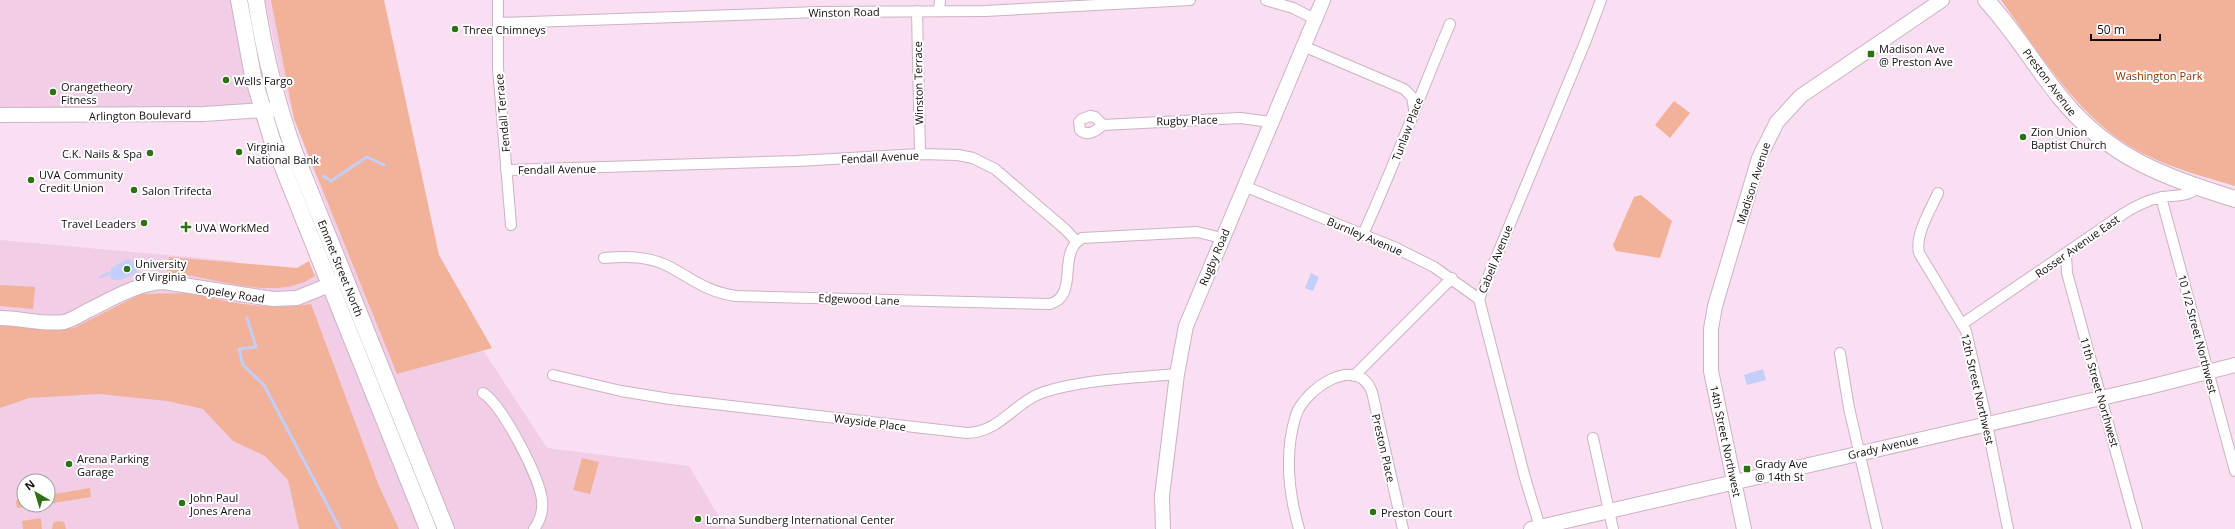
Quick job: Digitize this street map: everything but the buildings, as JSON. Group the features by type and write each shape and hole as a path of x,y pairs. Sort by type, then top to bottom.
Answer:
{"main road":[{"name":"Emmet Street North","path":"239,0 262,110 288,184 428,529"},
{"name":"Emmet Street North","path":"256,0 269,69 295,154 446,529"},
{"name":"Preston Avenue","path":"1986,0 2016,36 2060,97 2097,137 2133,161 2153,170 2235,198"}],"street":[{"name":"Fendall Terrace","path":"498,0 498,68 511,225"},
{"path":"939,11 940,0"},
{"name":"Winston Road","path":"498,23 811,12 939,11 1190,0"},
{"path":"1266,0 1294,8 1315,19"},
{"name":"Rugby Road","path":"1163,529 1162,496 1177,374 1186,326 1323,0"},
{"name":"Cabell Avenue","path":"1536,528 1480,298 1601,0"},
{"name":"Madison Avenue","path":"1710,353 1711,329 1717,299 1759,158 1777,122 1801,96 1942,0"},
{"name":"Winston Terrace","path":"917,11 920,154"},
{"name":"Tunlaw Place","path":"1363,234 1395,163 1414,109 1450,24"},
{"path":"1303,46 1404,89 1412,97 1414,109"},
{"name":"Arlington Boulevard","path":"0,115 177,114 280,109"},
{"name":"Rugby Place","path":"1102,125 1240,118 1271,122"},
{"name":"Fendall Avenue","path":"506,170 719,164 920,154 958,155 984,163 995,169 1066,230 1076,241"},
{"name":"Burnley Avenue","path":"1244,186 1396,248 1452,278 1480,298"},
{"name":"Rosser Avenue East","path":"1962,324 2123,214 2144,202 2161,197 2182,196 2192,193 2199,186"},
{"name":"12th Street Northwest","path":"1938,193 1922,230 1918,246 1919,253 1962,324 1987,424 2008,529"},
{"name":"10 1/2 Street Northwest","path":"2161,197 2235,471"},
{"path":"1076,241 1087,237 1197,232 1222,238"},
{"name":"Edgewood Lane","path":"604,258 633,257 656,262 708,290 736,296 1050,304 1056,302 1064,293 1069,250 1076,241"},
{"name":"11th Street Northwest","path":"2066,254 2067,273 2137,529"},
{"name":"Copeley Road","path":"0,318 17,318 40,323 65,322 131,290 154,282 164,282 273,299 297,298 330,286 345,278"},
{"path":"1299,529 1288,476 1290,449 1297,414 1305,399 1316,388 1337,378 1354,376 1452,278"},
{"name":"14th Street Northwest","path":"1710,353 1711,371 1744,529"},
{"path":"1840,353 1849,408 1877,529"},
{"name":"Grady Avenue","path":"1536,528 1734,481 2102,398 2235,365"},
{"name":"Wayside Place","path":"553,375 621,391 670,398 968,433 986,431 995,426 1019,406 1043,393 1088,383 1177,374"},
{"name":"Preston Place","path":"1354,376 1366,382 1372,392 1403,529"},
{"path":"483,394 496,404 530,467 541,494 542,511 534,529"},
{"path":"1593,438 1613,529"}],"shaded area":[{"path":"0,0 240,0 262,110 0,113"},
{"name":"University of Virginia","path":"265,0 377,0 408,235 547,448 689,466 726,529 0,529 0,240 233,261 275,276 301,279 347,261 301,138 282,81"}],"green space":[{"path":"271,0 384,0 439,255 492,348 397,374 294,119"},
{"name":"Washington Park","path":"2001,0 2235,0 2235,186 2157,160 2123,142 2102,126 2064,87"},
{"path":"1674,101 1690,113 1670,138 1655,125"},
{"path":"1641,195 1672,221 1660,258 1616,251 1613,245 1634,197"},
{"path":"169,257 297,268 309,261 315,276 298,284 281,288 242,286 167,273"},
{"path":"0,285 35,287 33,309 0,306"},
{"path":"190,293 250,305 280,307 311,304 379,486 399,529 299,529 288,480 265,456 233,441 203,409 167,401 99,394 29,398 0,408 0,324 8,322 42,330 74,328 141,294"},
{"path":"582,458 599,462 590,494 573,490"},
{"path":"90,488 91,497 56,503 56,494"},
{"path":"41,518 42,529 23,529 22,521"},
{"path":"58,521 64,522 66,529 52,529 53,523"}],"water":[{"path":"127,259 137,263 137,272 120,280 110,278 111,268"},
{"path":"1311,273 1319,277 1313,291 1305,288"},
{"path":"1763,369 1766,380 1747,385 1744,375"}],"waterway":[{"path":"323,176 331,181 367,157 384,165"},
{"path":"101,277 109,273"},
{"path":"247,318 256,347 239,349 243,365 264,385 340,529"}],"place":[{"name":"Three Chimneys","path":"455,29"},
{"name":"Madison Ave @ Preston Ave","path":"1871,54"},
{"name":"Wells Fargo","path":"226,80"},
{"name":"Orangetheory Fitness","path":"53,92"},
{"name":"Zion Union Baptist Church","path":"2023,137"},
{"name":"Virginia National Bank","path":"239,152"},
{"name":"C.K. Nails & Spa","path":"150,153"},
{"name":"UVA Community Credit Union","path":"31,180"},
{"name":"Salon Trifecta","path":"134,190"},
{"name":"Travel Leaders","path":"144,223"},
{"name":"UVA WorkMed","path":"186,227"},
{"name":"University of Virginia","path":"127,269"},
{"name":"Arena Parking Garage","path":"69,464"},
{"name":"Grady Ave @ 14th St","path":"1747,469"},
{"name":"John Paul Jones Arena","path":"182,503"},
{"name":"Preston Court","path":"1373,512"},
{"name":"Lorna Sundberg International Center","path":"698,519"}]}
